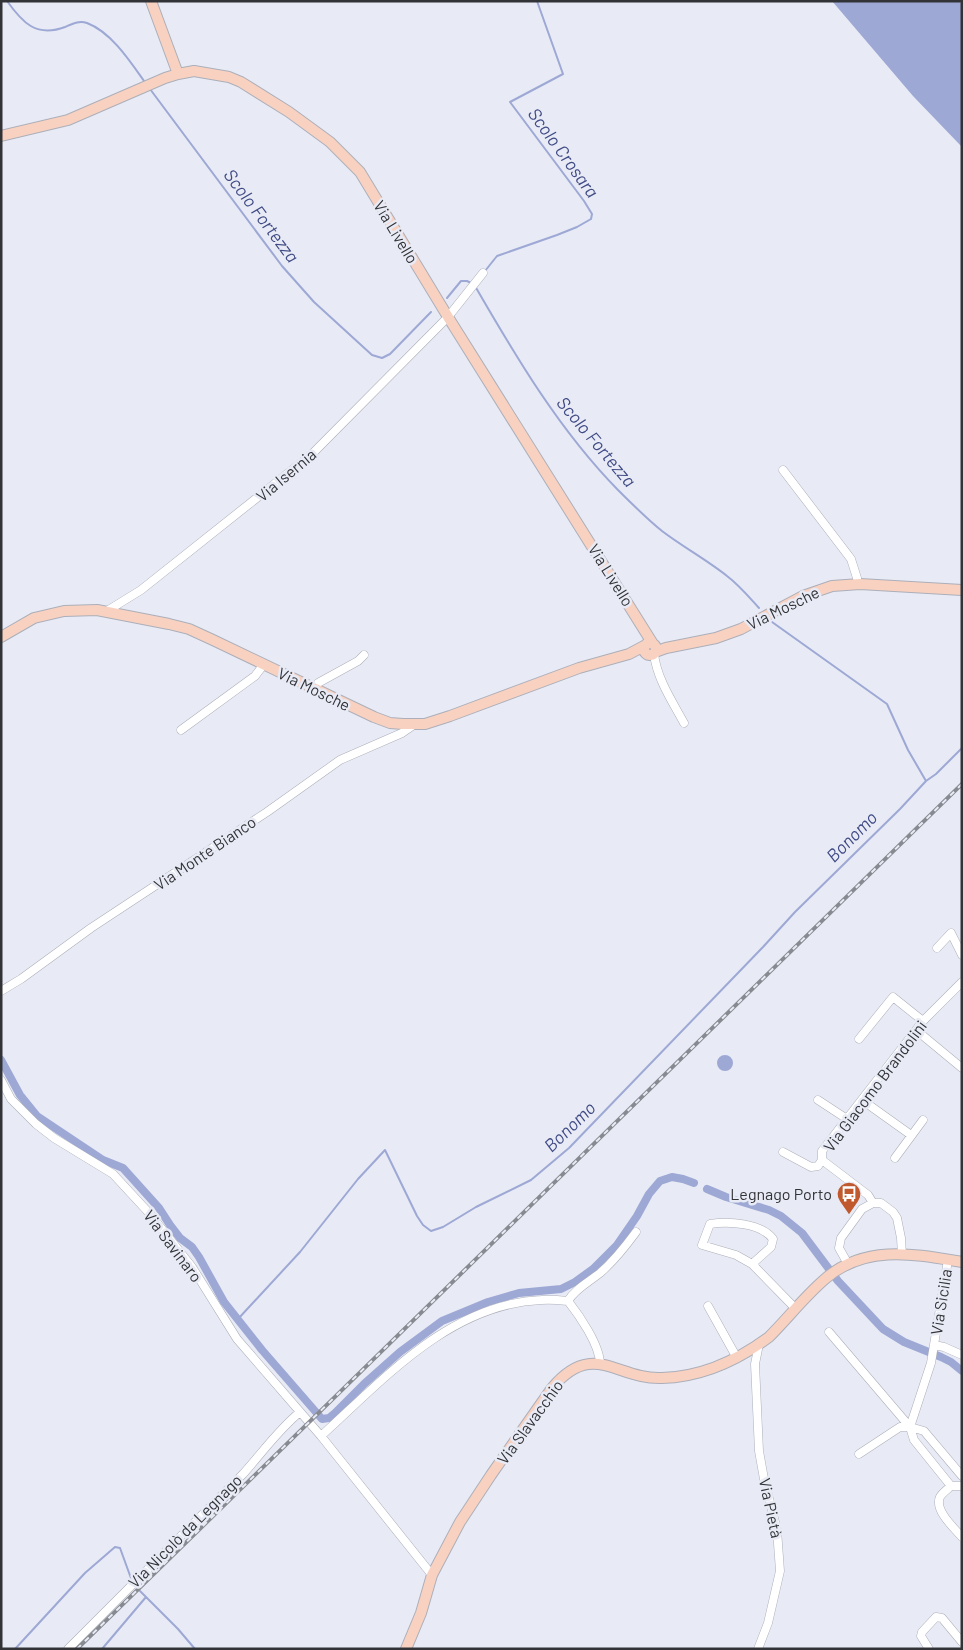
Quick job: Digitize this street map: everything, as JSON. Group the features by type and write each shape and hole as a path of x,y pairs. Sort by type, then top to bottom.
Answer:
{"street":[{"path":"151,1 178,74"},
{"name":"Via Livello","path":"1,136 68,120 165,78 194,71 229,77 241,82 289,112 330,142 360,172 448,317 646,632 651,651"},
{"name":"Via Isernia","path":"108,611 141,590 312,454 448,317 483,273"},
{"path":"783,470 851,559 857,578"},
{"name":"Via Mosche","path":"1,637 34,618 50,614 86,610 108,611 188,629 374,718 390,723 425,724 579,668 629,654 716,638 741,629 802,596 832,586 860,584 962,590"},
{"path":"651,651 664,688 684,723"},
{"path":"314,688 318,683 358,662 364,655"},
{"path":"181,730 255,676 264,664"},
{"name":"Via Monte Bianco","path":"1,991 21,979 91,928 267,812 340,760 402,733 415,724"},
{"path":"937,948 951,933 962,955"},
{"name":"Via Giacomo Brandolini","path":"902,1255 897,1218 893,1212 881,1204 873,1203 868,1195 822,1160 822,1151 923,1021 962,982"},
{"path":"859,1039 894,997 923,1021"},
{"path":"916,1030 962,1068"},
{"name":"Via Savinaro","path":"1,1080 11,1099 36,1124 54,1138 113,1174 150,1214 192,1267 237,1339 321,1436 432,1575"},
{"path":"818,1100 847,1119"},
{"path":"862,1100 912,1135"},
{"path":"895,1158 923,1120"},
{"path":"783,1152 811,1168 818,1166 822,1160"},
{"path":"843,1266 839,1248 840,1238 862,1209 873,1203"},
{"path":"752,1264 770,1247 773,1240 768,1233 747,1226 729,1223 710,1224 702,1245 736,1254 752,1264 796,1309"},
{"path":"568,1301 572,1295 612,1262 636,1232"},
{"name":"Via Slavacchio","path":"406,1649 421,1613 432,1575 460,1522 491,1474 562,1376 575,1368 588,1364 610,1366 646,1378 682,1376 700,1371 724,1364 739,1357 769,1337 826,1278 843,1266 873,1256 902,1255 962,1262"},
{"name":"Via Sicilia","path":"910,1427 931,1363 948,1260"},
{"path":"321,1436 393,1370 458,1323 507,1305 541,1300 568,1301"},
{"path":"568,1301 578,1314 594,1344 600,1358 600,1364"},
{"path":"708,1306 739,1357 755,1364"},
{"path":"829,1332 910,1427 914,1440 951,1486"},
{"name":"Via Pietà","path":"758,1649 768,1623 780,1570 777,1530 759,1451 755,1364 759,1344"},
{"name":"Via Sicilia","path":"933,1347 944,1347 962,1355"},
{"name":"Via Nicolò da Legnago","path":"68,1649 243,1474 284,1425 300,1412"},
{"path":"859,1454 900,1427 910,1427 924,1431 962,1476"},
{"path":"962,1486 951,1486 940,1497 938,1506 944,1517 962,1537"},
{"path":"929,1649 921,1636 922,1632 936,1617 942,1618 962,1642"}],"water":[{"path":"832,1 959,1 962,4 962,147 913,96"},
{"path":"725,1055 733,1063 725,1071 717,1063"}],"waterway":[{"name":"Scolo Fortezza","path":"7,1 24,21 38,29 46,31 55,30 81,22 96,27 112,40 144,81"},
{"name":"Scolo Crosara","path":"485,271 497,256 577,227 591,219 592,214 510,102 563,74 537,1"},
{"name":"Scolo Fortezza","path":"150,89 282,266 314,302 372,355 382,358 390,354 431,312"},
{"name":"Scolo Fortezza","path":"447,298 461,281 471,283"},
{"name":"Scolo Fortezza","path":"475,286 506,340 540,392 597,467 651,522 711,564 744,591 759,608"},
{"name":"Scolo Fortezza","path":"772,622 887,704 908,750 926,781 936,774 962,748"},
{"name":"Bonomo","path":"238,1319 300,1252 358,1179 385,1150 417,1216 423,1225 431,1231 443,1227 476,1207 531,1180 569,1148 795,912 926,781"},
{"path":"1,1060 20,1095 37,1116 103,1160 123,1168 159,1208 180,1238 192,1247 199,1257 224,1302 262,1350 322,1419 329,1418 400,1352 442,1321 488,1302 519,1293 561,1289 575,1282 593,1269 617,1245 637,1216 649,1194 660,1181 672,1177 694,1183"},
{"path":"707,1189 769,1210 781,1216 802,1233 838,1281 883,1329 904,1342 951,1362 962,1371"},
{"path":"15,1649 85,1573 115,1547 120,1548 132,1581"},
{"path":"140,1591 195,1649"},
{"path":"102,1649 146,1597"}],"railway":[{"path":"77,1649 962,784"}],"place":[{"name":"Legnago Porto","path":"849,1215"}]}
